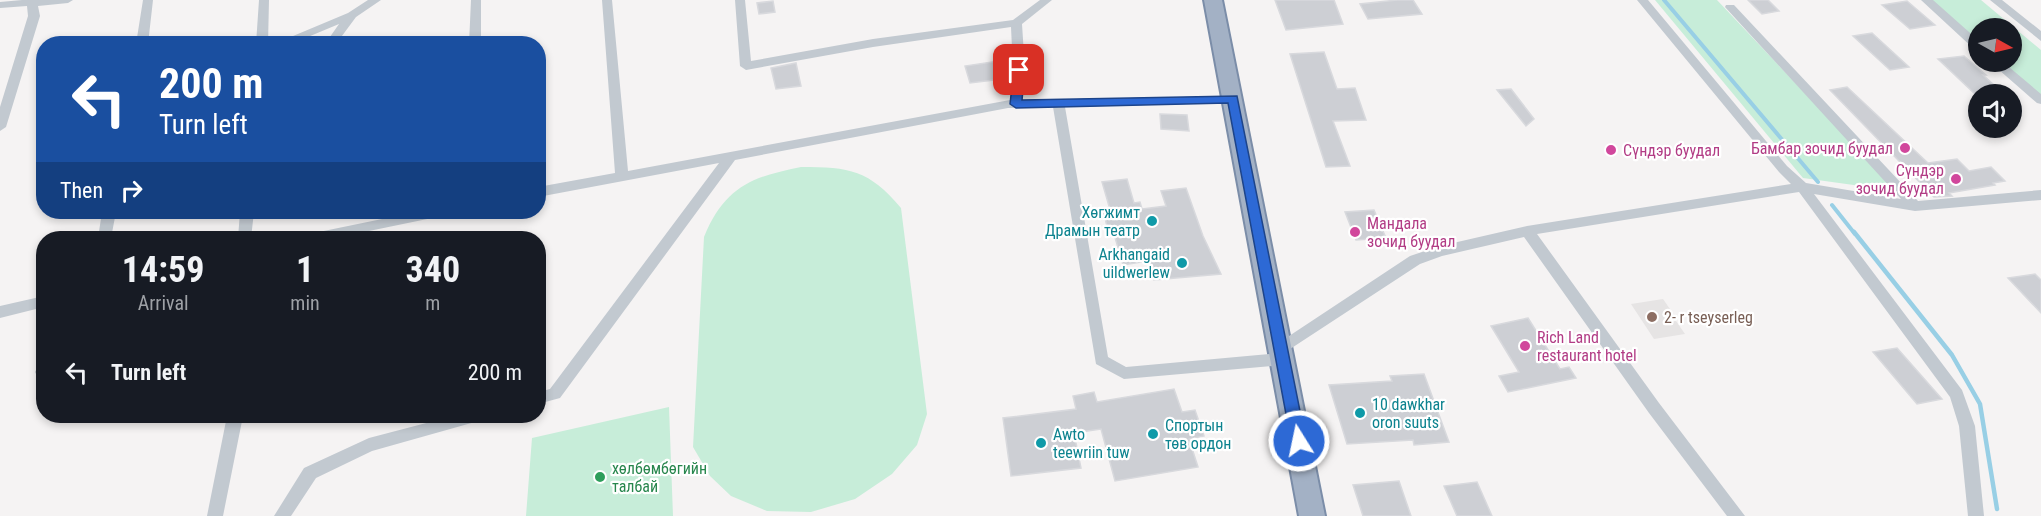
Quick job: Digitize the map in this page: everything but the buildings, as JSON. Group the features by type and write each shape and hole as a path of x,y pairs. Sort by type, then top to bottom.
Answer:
{"highway":[{"path":"1213,0 1283,353 1312,516"}],"street":[{"path":"0,5 68,0"},
{"path":"143,36 148,0"},
{"path":"299,36 352,15 376,0"},
{"path":"476,0 476,36"},
{"path":"607,0 622,177"},
{"path":"754,0 740,1 746,66 873,43 1016,23 1047,0"},
{"path":"1642,0 1783,169 1802,187 1957,394 1967,426 1976,516"},
{"path":"1926,0 1968,37"},
{"path":"1995,0 2041,37"},
{"path":"263,36 267,1"},
{"path":"0,128 34,16 32,2"},
{"path":"1730,7 1914,206"},
{"path":"336,36 352,15"},
{"path":"1016,23 1019,70 1016,104"},
{"path":"2008,72 2041,100"},
{"path":"546,191 1016,104 1233,99"},
{"path":"1058,103 1101,360 1124,373 1283,353 1415,260 1449,249 1527,231 1802,187 1914,206 2041,195"},
{"path":"546,396 555,394 730,157"},
{"path":"347,231 404,219"},
{"path":"1527,231 1654,408 1737,516"},
{"path":"0,312 36,303"},
{"path":"215,516 234,423"},
{"path":"282,516 310,472 369,445 449,423"}],"shaded area":[{"name":"2- r tseyserleg","path":"1663,299 1672,312 1662,314 1667,322 1676,321 1685,334 1654,339 1631,304"}],"green space":[{"path":"1655,0 1717,0 1897,191 1803,178"},
{"path":"1929,0 1981,0 2003,18 1968,18 1968,34"},
{"path":"2022,34 2041,50 2041,98 2011,72 2022,72"},
{"path":"801,167 833,168 857,173 879,186 901,208 927,414 917,445 892,474 855,499 811,512 767,511 731,496 710,476 693,447 704,237 721,206 742,187 768,175"},
{"name":"хөлбөмбөгийн талбай","path":"669,407 673,516 526,516 532,438"}],"waterway":[{"path":"1664,0 1818,182"},
{"path":"1832,205 1855,234"},
{"path":"1854,232 1952,355 1980,404 1997,509"}],"place":[{"name":"Бамбар зочид буудал","path":"1905,148"},
{"name":"Сүндэр буудал","path":"1611,150"},
{"name":"Сүндэр зочид буудал","path":"1956,179"},
{"name":"Хөгжимт Драмын театр","path":"1152,221"},
{"name":"Мандала зочид буудал","path":"1355,232"},
{"name":"Arkhangaid uildwerlew","path":"1182,263"},
{"name":"2- r tseyserleg","path":"1652,317"},
{"name":"Rich Land restaurant hotel","path":"1525,346"},
{"name":"10 dawkhar oron suuts","path":"1360,413"},
{"name":"Спортын төв ордон","path":"1153,434"},
{"name":"Awto teewriin tuw","path":"1041,443"},
{"name":"хөлбөмбөгийн талбай","path":"600,477"}],"route":[{"path":"1019,70 1016,104 1233,99 1299,441"}]}
